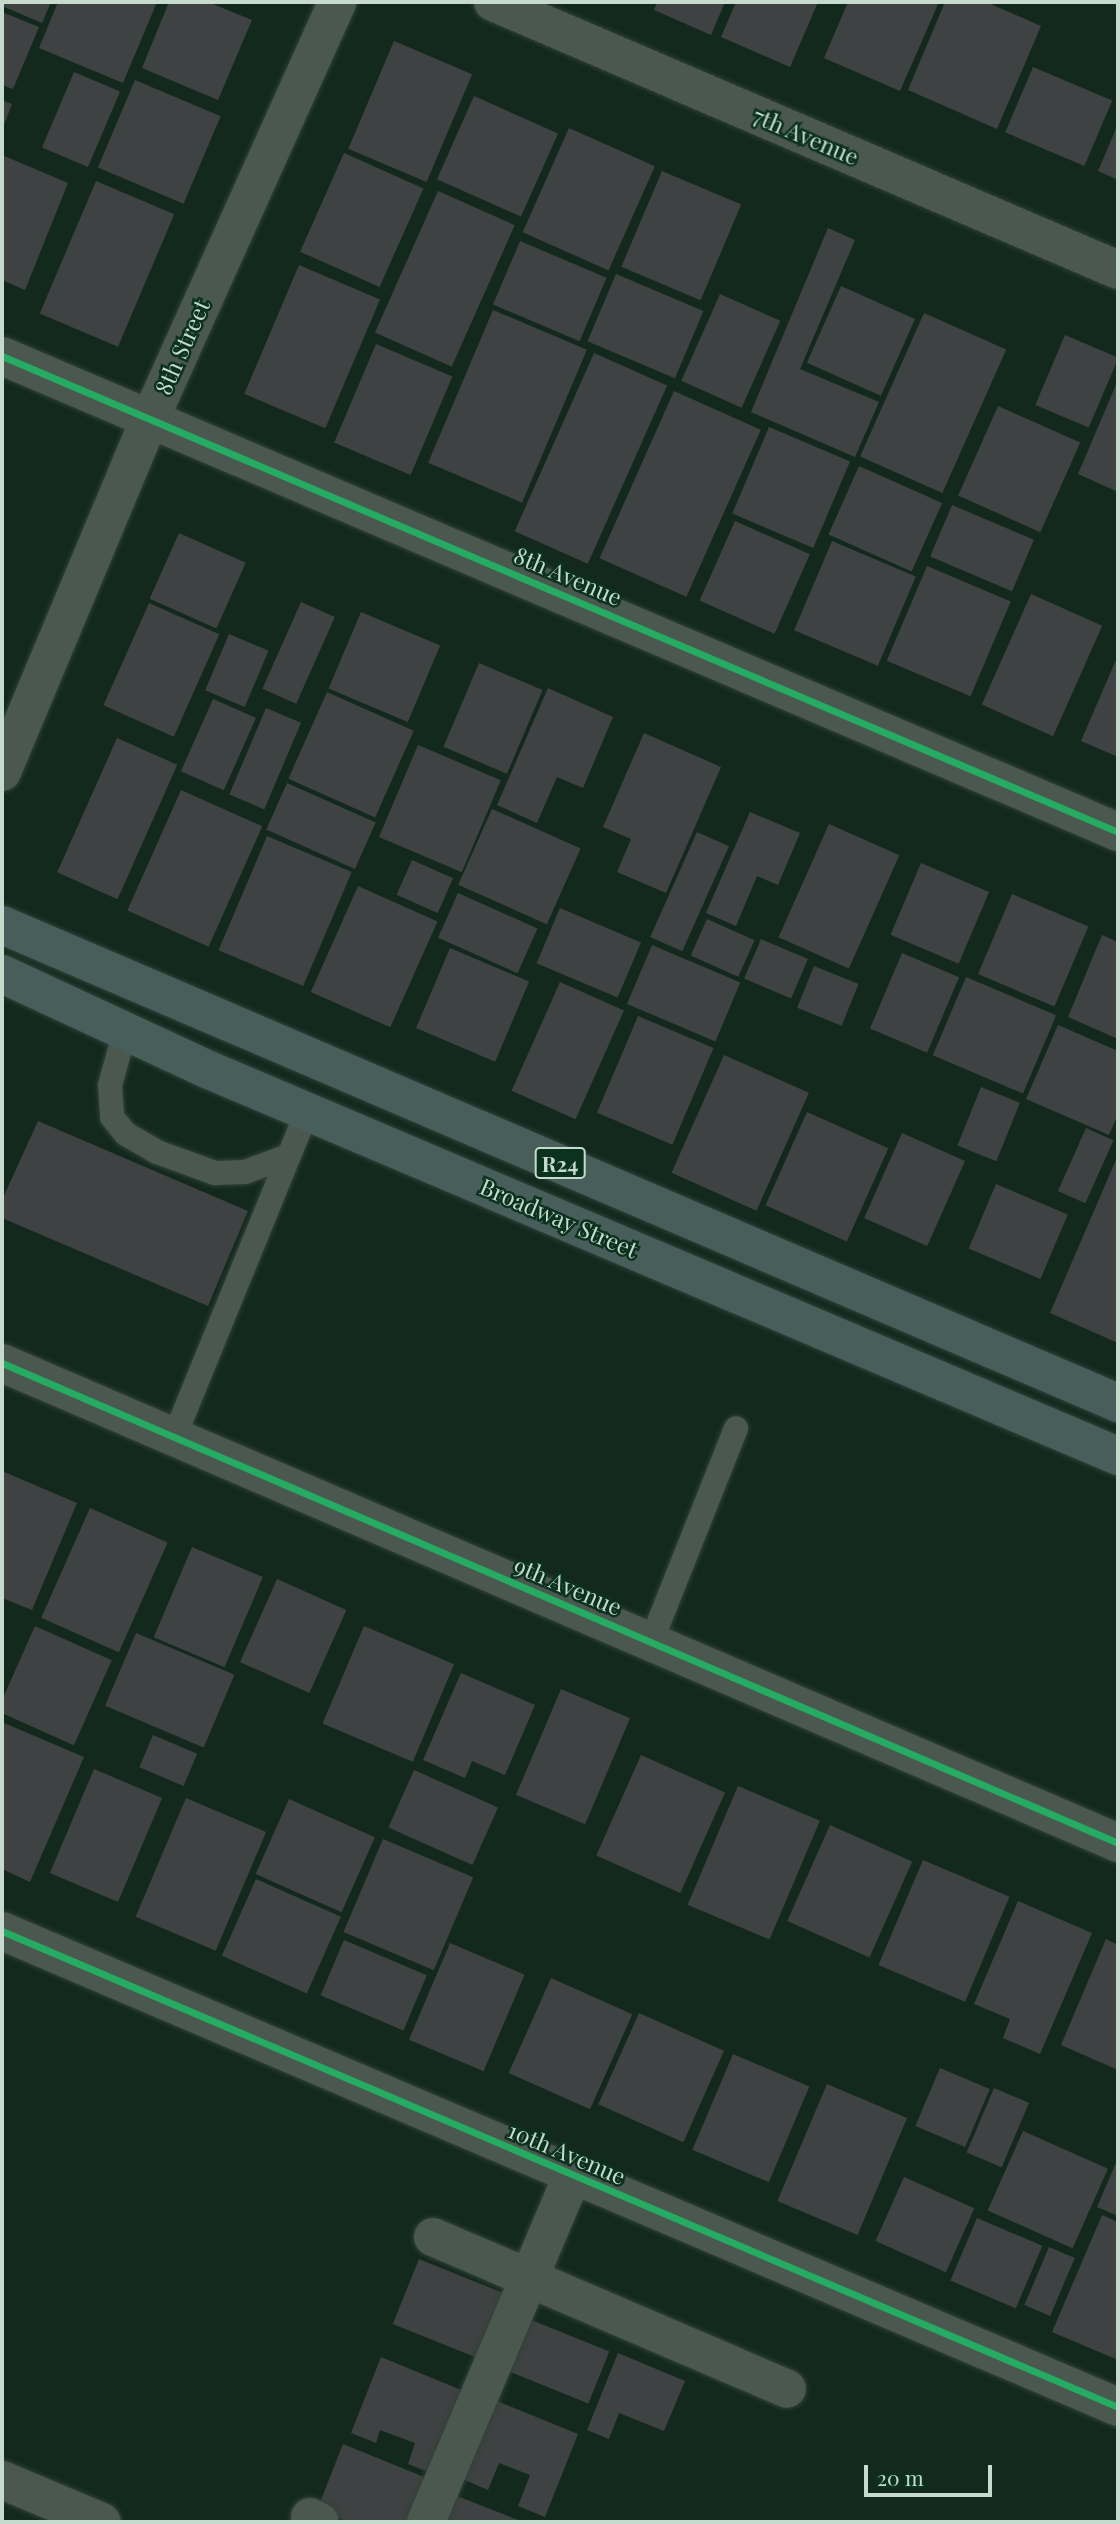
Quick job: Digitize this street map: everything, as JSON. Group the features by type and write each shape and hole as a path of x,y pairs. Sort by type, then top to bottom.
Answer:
{"main road":[{"name":"R24","path":"2,925 1118,1403"},
{"name":"Broadway Street","path":"2,974 307,1111 1118,1456"}],"street":[{"name":"8th Street","path":"2,772 150,419 337,2"},
{"name":"7th Avenue","path":"493,2 1118,270"},
{"name":"8th Avenue","path":"2,356 1118,832"},
{"name":"9th Avenue","path":"2,1363 173,1440 1118,1843"},
{"name":"10th Avenue","path":"2,1931 1118,2407"},
{"path":"426,2522 572,2176"},
{"path":"433,2238 787,2389"},
{"path":"2,2480 102,2522"}],"lane":[{"path":"125,1031 110,1085 112,1117 126,1134 157,1152 215,1173 245,1172 288,1157"},
{"path":"173,1440 222,1297 307,1111"},
{"path":"651,1642 736,1428"}],"building":[{"path":"2,2 51,2 42,23 2,6"},
{"path":"58,2 157,2 123,83 39,48"},
{"path":"169,2 208,2 252,20 218,100 142,68"},
{"path":"657,2 725,2 711,35 654,10"},
{"path":"736,2 818,2 790,67 721,37"},
{"path":"848,2 939,2 900,91 824,58"},
{"path":"945,2 986,2 1041,26 997,129 908,90"},
{"path":"2,12 39,27 13,89 2,85"},
{"path":"394,41 472,74 427,182 348,149"},
{"path":"1033,67 1112,101 1084,166 1005,132"},
{"path":"74,72 120,92 88,167 42,147"},
{"path":"135,80 221,116 183,204 98,167"},
{"path":"474,96 558,133 521,217 437,179"},
{"path":"2,100 12,104 2,130"},
{"path":"1118,124 1118,180 1098,171"},
{"path":"569,128 655,166 609,270 523,232"},
{"path":"344,153 423,188 380,287 300,252"},
{"path":"2,155 68,183 25,290 2,280"},
{"path":"662,171 741,205 701,300 621,267"},
{"path":"96,181 174,214 118,347 40,314"},
{"path":"438,191 515,225 452,367 375,333"},
{"path":"828,228 855,240 800,369 879,402 855,457 751,412"},
{"path":"520,241 607,278 580,341 493,305"},
{"path":"299,265 380,299 325,428 244,394"},
{"path":"616,274 703,311 675,378 587,341"},
{"path":"841,286 915,319 881,396 807,363"},
{"path":"720,294 780,321 742,408 681,381"},
{"path":"493,310 587,350 522,503 428,463"},
{"path":"924,313 1006,350 942,493 860,456"},
{"path":"1065,335 1118,357 1089,428 1035,405"},
{"path":"376,344 452,376 411,475 334,442"},
{"path":"594,353 667,386 588,564 515,531"},
{"path":"1118,380 1118,492 1078,474"},
{"path":"674,391 761,430 686,597 600,558"},
{"path":"998,406 1080,443 1040,532 958,496"},
{"path":"769,427 850,461 813,548 732,514"},
{"path":"859,466 942,503 912,572 828,535"},
{"path":"952,505 1034,540 1012,591 930,557"},
{"path":"735,521 810,554 775,634 700,600"},
{"path":"179,533 246,563 216,628 150,599"},
{"path":"832,541 916,577 878,666 794,630"},
{"path":"927,566 1011,602 971,696 887,661"},
{"path":"1031,594 1102,626 1053,736 982,705"},
{"path":"301,602 335,617 296,704 262,689"},
{"path":"149,603 219,634 174,737 103,705"},
{"path":"361,612 440,646 408,722 329,688"},
{"path":"229,634 269,651 245,707 205,690"},
{"path":"1118,655 1118,757 1081,741"},
{"path":"479,663 543,690 507,774 443,747"},
{"path":"548,688 613,717 583,788 557,777 537,823 497,805"},
{"path":"327,692 414,731 375,817 288,779"},
{"path":"213,699 256,718 224,790 181,771"},
{"path":"266,708 301,723 264,809 229,795"},
{"path":"644,733 721,767 666,893 617,872 631,839 603,827"},
{"path":"117,738 177,765 118,899 57,872"},
{"path":"418,745 501,780 462,872 379,837"},
{"path":"287,783 376,822 355,869 266,830"},
{"path":"181,790 262,826 209,947 127,911"},
{"path":"492,809 581,848 547,924 458,885"},
{"path":"750,812 800,833 778,885 757,876 736,926 706,913"},
{"path":"829,824 899,855 849,969 779,937"},
{"path":"697,832 729,846 682,951 650,937"},
{"path":"267,836 352,872 303,986 219,950"},
{"path":"412,860 453,878 438,913 397,895"},
{"path":"921,863 989,892 959,964 891,935"},
{"path":"358,886 437,921 390,1027 311,992"},
{"path":"458,893 537,928 518,973 438,938"},
{"path":"1012,894 1088,926 1054,1007 978,974"},
{"path":"560,908 641,942 618,998 537,963"},
{"path":"707,919 755,940 738,977 691,956"},
{"path":"1102,935 1118,942 1118,1039 1068,1017"},
{"path":"761,939 808,959 791,999 744,979"},
{"path":"652,945 740,983 715,1041 627,1004"},
{"path":"450,948 529,982 495,1062 416,1028"},
{"path":"902,953 959,977 927,1053 870,1028"},
{"path":"814,966 859,984 842,1026 797,1008"},
{"path":"966,977 1056,1015 1023,1094 933,1055"},
{"path":"560,982 624,1010 576,1119 512,1091"},
{"path":"638,1016 713,1048 672,1145 597,1113"},
{"path":"1058,1025 1118,1051 1118,1114 1109,1135 1026,1099"},
{"path":"724,1055 809,1093 756,1211 672,1173"},
{"path":"981,1087 1020,1103 996,1161 957,1145"},
{"path":"807,1112 888,1148 847,1241 766,1205"},
{"path":"38,1121 248,1211 208,1306 2,1218 2,1200"},
{"path":"1086,1128 1113,1140 1085,1203 1058,1191"},
{"path":"902,1133 965,1161 927,1246 864,1218"},
{"path":"1118,1155 1118,1343 1050,1313"},
{"path":"996,1184 1068,1214 1040,1279 969,1248"},
{"path":"2,1471 77,1503 32,1610 2,1598"},
{"path":"90,1508 168,1543 119,1652 41,1618"},
{"path":"192,1547 263,1577 225,1667 154,1637"},
{"path":"277,1579 346,1610 309,1693 240,1662"},
{"path":"35,1626 112,1660 74,1745 2,1713 2,1700"},
{"path":"364,1626 454,1664 413,1762 323,1724"},
{"path":"136,1633 234,1675 204,1748 105,1706"},
{"path":"461,1673 535,1705 505,1775 472,1761 465,1778 423,1760"},
{"path":"561,1689 630,1718 585,1824 516,1795"},
{"path":"4,1723 84,1757 30,1882 2,1869"},
{"path":"153,1735 197,1754 184,1786 139,1767"},
{"path":"641,1755 725,1792 680,1893 596,1855"},
{"path":"94,1769 162,1798 118,1902 50,1873"},
{"path":"414,1770 498,1807 472,1865 388,1828"},
{"path":"738,1786 820,1821 770,1940 688,1905"},
{"path":"186,1798 266,1832 216,1951 136,1917"},
{"path":"289,1799 375,1837 342,1912 256,1874"},
{"path":"830,1825 912,1862 870,1958 787,1921"},
{"path":"383,1839 473,1877 434,1970 344,1932"},
{"path":"923,1860 1010,1897 965,2002 878,1965"},
{"path":"256,1879 341,1917 307,1994 222,1956"},
{"path":"1018,1901 1092,1933 1040,2054 1003,2038 1010,2019 974,2004"},
{"path":"1106,1939 1118,1945 1118,2070 1061,2045"},
{"path":"344,1940 427,1975 403,2030 321,1995"},
{"path":"450,1943 525,1975 484,2071 409,2040"},
{"path":"551,1978 632,2014 590,2109 509,2073"},
{"path":"639,2013 724,2051 683,2142 598,2104"},
{"path":"733,2054 809,2086 769,2182 692,2150"},
{"path":"940,2068 990,2089 965,2147 915,2126"},
{"path":"827,2084 907,2118 857,2235 777,2201"},
{"path":"994,2088 1029,2103 1002,2167 967,2152"},
{"path":"1023,2131 1108,2169 1073,2248 988,2210"},
{"path":"1118,2158 1118,2216 1097,2207"},
{"path":"904,2177 974,2208 946,2272 876,2241"},
{"path":"1102,2215 1118,2222 1118,2360 1052,2332"},
{"path":"977,2218 1042,2246 1016,2308 950,2281"},
{"path":"1049,2247 1075,2258 1050,2316 1024,2305"},
{"path":"419,2259 506,2294 480,2359 393,2324"},
{"path":"524,2317 609,2351 588,2403 503,2369"},
{"path":"618,2353 685,2381 664,2431 619,2413 609,2439 587,2430"},
{"path":"381,2357 466,2392 433,2474 408,2464 415,2443 380,2430 376,2443 351,2433"},
{"path":"492,2399 578,2434 545,2517 518,2506 530,2475 499,2463 488,2490 460,2478"},
{"path":"343,2444 429,2479 412,2522 348,2522 317,2510"},
{"path":"452,2494 523,2522 441,2522"}],"cycle path":[{"path":"2,356 1118,832"},
{"path":"2,1363 1118,1843"},
{"path":"2,1931 1118,2407"}]}
